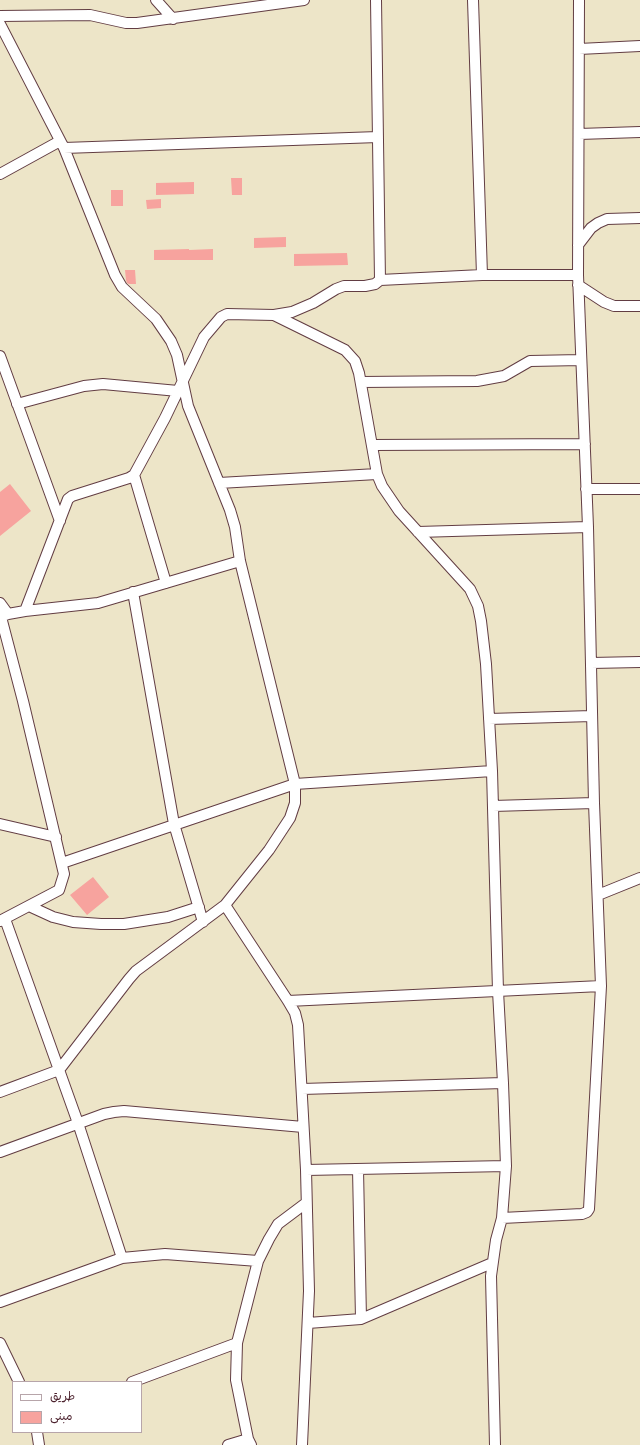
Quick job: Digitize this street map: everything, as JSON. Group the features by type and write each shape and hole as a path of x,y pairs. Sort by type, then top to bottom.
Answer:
{"street":[{"path":"156,0 173,19"},
{"path":"0,16 90,15 126,23 137,23 173,19 266,3 304,0"},
{"path":"376,0 380,280"},
{"path":"473,0 482,275"},
{"path":"502,1218 582,1214 587,1212 589,1209 601,986 594,803 588,527 578,280 579,0"},
{"path":"0,24 62,145 115,275 122,287 156,319 171,341 181,367 180,386 230,510 235,527 240,561 295,784 295,803 290,818 269,850 225,905 136,971 59,1070 0,1092"},
{"path":"579,49 640,46"},
{"path":"578,134 640,132"},
{"path":"0,174 62,145 378,137"},
{"path":"578,245 591,228 607,219 640,218"},
{"path":"25,611 68,499 72,496 129,478 134,475 165,418 204,337 221,317 227,314 274,315 292,312 313,303 336,289 344,286 370,285 375,284 380,280 482,275 578,280 604,302 614,306 640,306"},
{"path":"274,315 345,350 355,362 361,382 377,474 382,486 399,511 470,589 478,606 481,621 485,657 492,772 498,992 506,1166 502,1218 496,1240 491,1276 495,1445"},
{"path":"0,356 4,379 17,404 60,521"},
{"path":"361,382 477,381 504,376 530,362 581,360"},
{"path":"17,404 84,386 103,384 180,386"},
{"path":"372,445 585,444"},
{"path":"219,483 377,474"},
{"path":"134,475 166,583"},
{"path":"586,489 640,489"},
{"path":"418,532 588,527"},
{"path":"3,616 25,611 88,605 240,561"},
{"path":"133,592 174,824 203,922"},
{"path":"0,603 64,874 59,890 2,920 78,1123 122,1258"},
{"path":"591,663 640,662"},
{"path":"489,720 592,716"},
{"path":"62,863 295,784 492,772"},
{"path":"493,806 594,803"},
{"path":"0,824 56,837"},
{"path":"598,895 640,878"},
{"path":"225,905 288,1001 295,1013 298,1024 306,1170 309,1291 302,1445"},
{"path":"29,906 52,917 73,922 101,924 124,924 168,917 198,907"},
{"path":"288,1001 601,986"},
{"path":"302,1090 503,1083"},
{"path":"0,1152 104,1114 124,1111 303,1127"},
{"path":"306,1170 506,1166"},
{"path":"358,1169 361,1319"},
{"path":"228,1445 250,1442 236,1380 238,1343 258,1261 278,1224 306,1203"},
{"path":"0,1302 122,1258 165,1254 258,1261"},
{"path":"308,1323 361,1319 492,1263"},
{"path":"0,1343 18,1381"},
{"path":"135,1381 238,1343"},
{"path":"37,1433 39,1445"}],"building":[{"path":"231,178 242,178 242,195 232,195"},
{"path":"194,182 194,194 156,195 156,183"},
{"path":"111,190 123,190 123,206 111,206"},
{"path":"161,199 161,208 147,209 146,200"},
{"path":"286,237 286,247 254,248 254,238"},
{"path":"213,249 213,260 154,260 154,250"},
{"path":"347,253 348,265 294,266 294,254"},
{"path":"125,270 135,270 136,284 127,283"},
{"path":"10,484 31,511 0,536 0,492"},
{"path":"93,877 109,897 87,915 70,895"}]}
